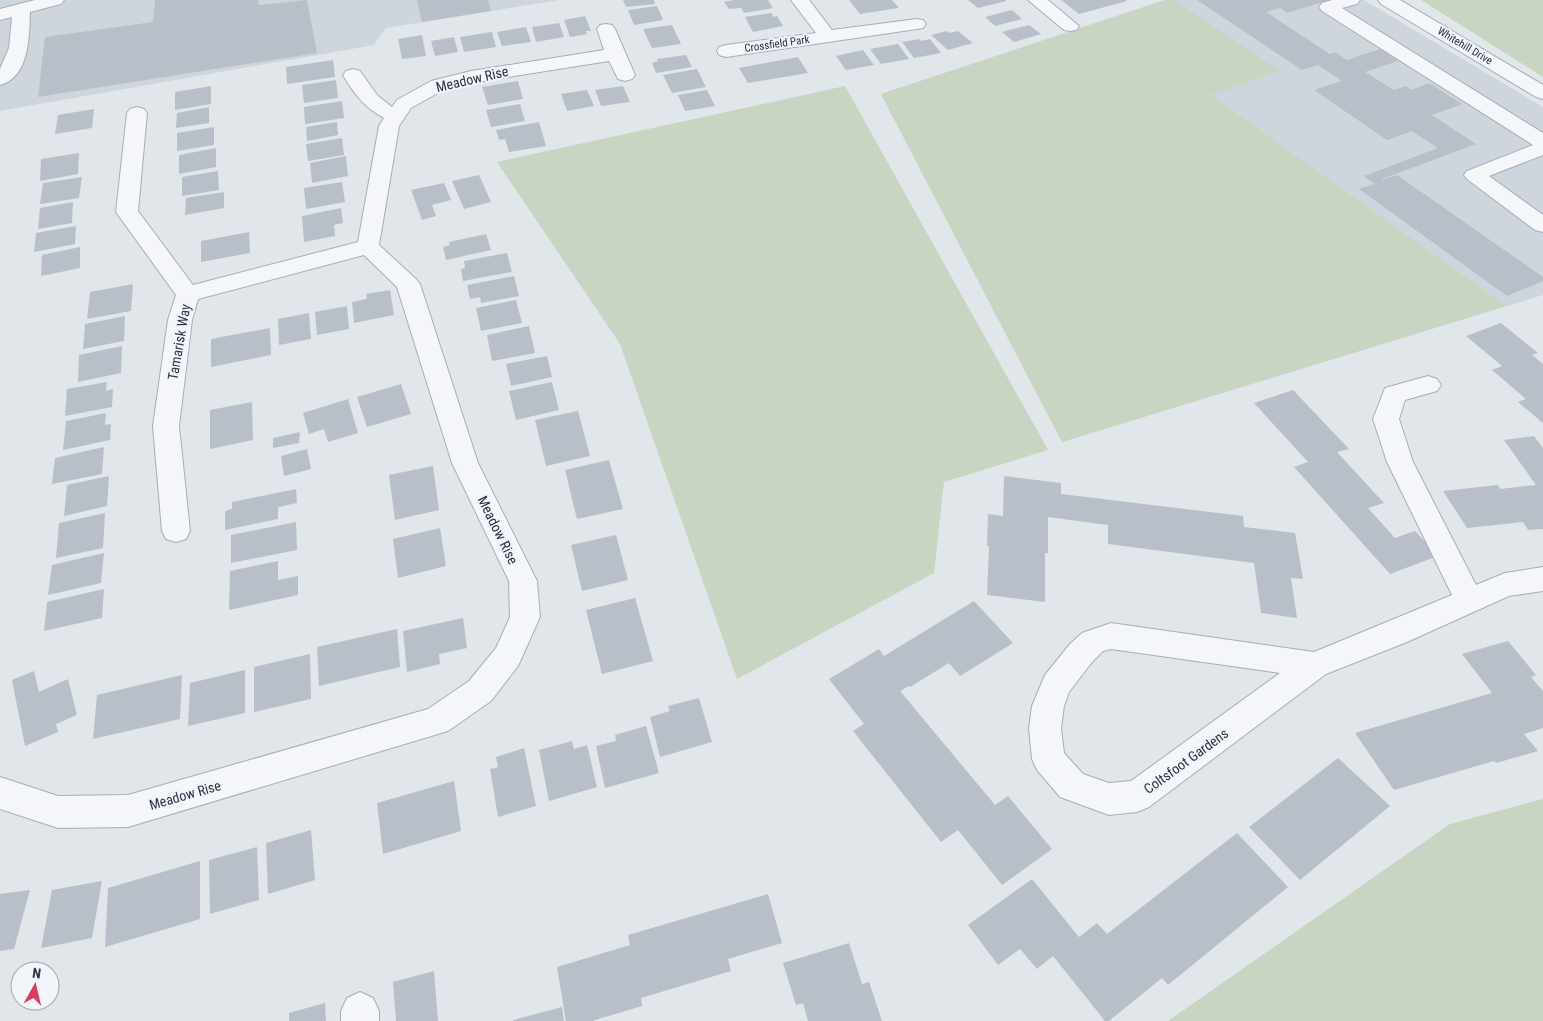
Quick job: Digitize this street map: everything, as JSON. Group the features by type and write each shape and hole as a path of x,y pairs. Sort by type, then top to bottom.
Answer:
{"street":[{"path":"0,15 21,11 55,0"},
{"name":"Crossfield Park","path":"800,0 828,36"},
{"path":"1037,0 1070,26"},
{"path":"1351,0 1328,7 1543,142"},
{"name":"Whitehill Drive","path":"1387,0 1543,93"},
{"path":"0,79 17,56 21,11"},
{"name":"Crossfield Park","path":"726,51 917,24"},
{"name":"Meadow Rise","path":"0,793 58,812 128,811 437,721 480,691 507,657 525,617 523,581 465,463 408,284 368,247 389,126 404,104 438,85 471,77 620,64 606,29"},
{"path":"353,75 361,90 376,107 395,116"},
{"path":"1505,118 1543,104"},
{"name":"Tamarisk Way","path":"137,113 127,212 188,294 180,320 166,426 176,531"},
{"path":"1543,148 1474,175 1543,224"},
{"path":"188,294 368,247"},
{"path":"1428,385 1394,394 1386,419 1400,462 1469,601"},
{"name":"Coltsfoot Gardens","path":"1315,664 1111,636 1093,642 1081,653 1056,685 1048,706 1045,728 1048,759 1072,786 1109,799 1137,796 1182,765 1315,664 1396,633 1506,585 1543,579"}],"shaded area":[{"path":"0,0 560,0 386,28 374,45 0,111"},
{"path":"1165,0 1364,0 1543,107 1543,295 1062,442 881,94"}],"green space":[{"path":"1165,0 1174,0 1280,71 1211,95 1506,306 1062,442 881,94"},
{"path":"1421,0 1543,0 1543,77"},
{"path":"845,86 1048,450 944,482 934,573 737,679 620,344 497,162"},
{"path":"1543,799 1543,1021 1168,1021 1450,824"}],"building":[{"path":"155,0 258,0 259,5 307,0 317,53 38,97 45,37 153,22"},
{"path":"417,0 488,0 491,11 422,22"},
{"path":"623,0 654,0 655,4 626,7"},
{"path":"734,0 768,0 773,8 744,13 741,8 729,9 724,2"},
{"path":"849,0 892,0 899,8 860,14"},
{"path":"968,0 1006,0 1006,1 978,8"},
{"path":"1061,0 1127,0 1127,1 1079,14"},
{"path":"1197,0 1329,0 1287,13 1280,8 1266,12 1330,54 1335,52 1347,60 1380,49 1398,61 1365,72 1394,90 1406,86 1411,90 1429,83 1462,104 1432,115 1476,144 1382,179 1397,175 1543,277 1543,281 1507,296 1359,189 1375,184 1364,176 1438,148 1412,131 1387,140 1314,90 1342,81 1318,65 1302,70"},
{"path":"657,6 663,20 634,25 628,10"},
{"path":"1012,10 1022,19 995,26 985,17"},
{"path":"771,13 774,17 777,16 783,26 753,32 745,17"},
{"path":"585,16 591,31 586,31 587,34 570,37 564,20"},
{"path":"559,23 564,37 536,42 532,27"},
{"path":"672,25 681,44 652,48 643,29"},
{"path":"1029,25 1041,34 1014,42 1002,32"},
{"path":"526,27 531,42 502,46 497,32"},
{"path":"947,31 950,33 958,31 973,43 948,50 931,35"},
{"path":"492,32 496,47 464,52 460,37"},
{"path":"422,35 426,56 402,59 398,39"},
{"path":"454,37 458,52 435,56 431,41"},
{"path":"919,39 921,41 930,39 941,53 914,58 902,42"},
{"path":"898,44 909,59 881,64 870,49"},
{"path":"863,50 874,65 846,70 836,56"},
{"path":"686,55 692,67 656,73 652,63 658,61 657,59"},
{"path":"798,57 808,73 748,83 739,68"},
{"path":"333,60 335,77 287,84 286,67"},
{"path":"697,69 706,87 672,93 663,75"},
{"path":"336,80 338,98 304,103 302,85"},
{"path":"518,81 523,99 488,105 482,87"},
{"path":"211,86 211,104 175,110 175,92"},
{"path":"623,86 630,102 601,106 595,90"},
{"path":"587,90 594,106 567,111 561,94"},
{"path":"707,90 715,106 685,111 678,95"},
{"path":"342,101 344,118 305,124 304,107"},
{"path":"520,104 525,121 491,127 486,110"},
{"path":"209,107 209,123 176,128 177,113"},
{"path":"94,109 92,128 55,134 58,115"},
{"path":"337,122 338,135 307,141 306,127"},
{"path":"539,122 546,146 509,152 505,139 499,140 496,130"},
{"path":"214,127 214,145 177,151 177,133"},
{"path":"342,138 344,155 308,161 306,144"},
{"path":"216,148 216,167 179,174 179,155"},
{"path":"79,153 78,174 40,181 41,159"},
{"path":"346,156 348,176 312,183 310,163"},
{"path":"218,171 219,190 182,196 182,177"},
{"path":"479,175 491,202 464,209 452,181"},
{"path":"82,177 79,198 40,204 43,183"},
{"path":"342,182 345,202 306,209 304,188"},
{"path":"444,183 451,200 432,205 436,216 422,220 411,190"},
{"path":"224,192 224,208 185,215 186,198"},
{"path":"73,202 72,223 38,229 40,208"},
{"path":"341,208 343,223 334,225 335,236 304,242 302,216"},
{"path":"76,226 75,244 34,252 36,233"},
{"path":"249,232 250,253 201,262 201,241"},
{"path":"486,234 491,250 446,260 443,247 450,245 449,242"},
{"path":"80,247 80,268 41,276 42,255"},
{"path":"507,253 512,272 463,281 461,269 465,268 464,261"},
{"path":"514,276 519,296 481,303 480,297 470,299 467,285"},
{"path":"133,284 131,311 87,319 90,292"},
{"path":"390,290 394,315 354,323 352,302 367,299 366,294"},
{"path":"516,300 522,323 481,331 476,308"},
{"path":"347,306 349,329 317,335 315,312"},
{"path":"309,313 311,339 279,345 278,319"},
{"path":"125,316 124,341 83,349 85,324"},
{"path":"1501,323 1538,353 1532,355 1543,364 1543,423 1518,402 1526,399 1492,370 1502,366 1466,336"},
{"path":"529,326 535,353 492,361 487,335"},
{"path":"270,328 271,355 211,367 211,339"},
{"path":"122,346 121,373 78,382 79,355"},
{"path":"547,356 552,377 511,386 506,364"},
{"path":"107,382 106,391 113,389 112,407 65,416 67,389"},
{"path":"552,382 559,410 516,420 509,391"},
{"path":"401,384 411,414 367,427 357,397"},
{"path":"1293,390 1349,449 1337,452 1384,503 1368,508 1395,538 1415,531 1438,556 1390,574 1294,467 1308,462 1254,403"},
{"path":"348,399 358,433 328,442 324,429 309,434 303,413"},
{"path":"252,402 253,440 210,449 210,410"},
{"path":"578,411 590,456 546,466 535,420"},
{"path":"106,413 105,425 111,424 110,440 63,450 66,421"},
{"path":"300,432 299,443 273,448 273,438"},
{"path":"1534,436 1543,448 1543,529 1528,530 1523,522 1467,528 1443,491 1498,485 1500,489 1536,485 1504,440"},
{"path":"104,447 102,474 52,484 55,458"},
{"path":"307,449 311,469 284,476 281,456"},
{"path":"609,460 623,509 577,519 565,470"},
{"path":"433,466 439,510 395,520 389,475"},
{"path":"109,476 107,506 64,516 67,485"},
{"path":"1004,476 1061,483 1061,494 1243,516 1244,527 1295,533 1303,579 1291,578 1297,618 1261,613 1254,563 1108,544 1108,525 1048,517 1048,553 1045,553 1045,602 987,595 988,514 1003,516"},
{"path":"296,489 297,503 278,507 278,519 225,530 225,511 232,509 232,502"},
{"path":"105,513 103,548 56,558 59,523"},
{"path":"296,522 297,550 231,563 231,535"},
{"path":"440,528 446,566 398,578 393,539"},
{"path":"616,535 628,580 582,591 571,545"},
{"path":"104,553 101,583 48,595 52,565"},
{"path":"278,561 278,580 298,576 298,595 229,610 230,571"},
{"path":"104,589 102,618 44,631 47,602"},
{"path":"635,598 653,661 602,674 586,610"},
{"path":"974,601 1013,643 960,676 949,663 900,691 995,805 1008,796 1052,849 1002,885 958,830 941,842 853,731 864,724 829,679 879,649 884,656"},
{"path":"463,618 467,648 439,654 440,664 407,672 403,631"},
{"path":"397,629 400,667 319,686 317,647"},
{"path":"1508,641 1536,675 1531,677 1543,691 1543,728 1524,734 1538,751 1496,763 1494,761 1394,790 1355,733 1492,693 1462,654"},
{"path":"310,654 311,699 254,712 254,667"},
{"path":"245,670 245,713 188,726 190,683"},
{"path":"34,671 39,692 68,679 77,715 56,724 58,732 25,746 12,680"},
{"path":"182,675 180,719 93,739 97,695"},
{"path":"699,698 712,742 660,757 650,717 670,711 668,706"},
{"path":"646,726 659,773 605,788 596,746 616,741 615,735"},
{"path":"572,741 574,749 587,745 597,787 549,801 539,750"},
{"path":"524,748 536,806 498,817 490,769 498,767 496,757"},
{"path":"1338,758 1390,806 1300,880 1249,827"},
{"path":"454,781 461,831 383,854 377,803"},
{"path":"311,830 315,880 268,894 266,843"},
{"path":"1237,833 1288,887 1168,985 1162,978 1109,1021 1105,1021 1053,956 1037,969 1020,949 998,965 968,925 1032,879 1079,937 1097,923 1107,934"},
{"path":"257,847 259,900 210,914 209,860"},
{"path":"200,861 200,919 105,947 108,888"},
{"path":"102,881 92,938 41,948 52,890"},
{"path":"30,890 14,949 0,951 0,894"},
{"path":"768,894 782,943 728,959 731,971 641,998 642,1006 592,1021 566,1021 557,967 630,945 628,935"},
{"path":"849,943 862,984 869,982 882,1021 808,1021 803,1003 796,1005 783,963"},
{"path":"434,971 438,1021 396,1021 393,982"},
{"path":"325,1003 326,1021 289,1021 289,1013"},
{"path":"562,1007 564,1021 513,1021 513,1020"}]}
